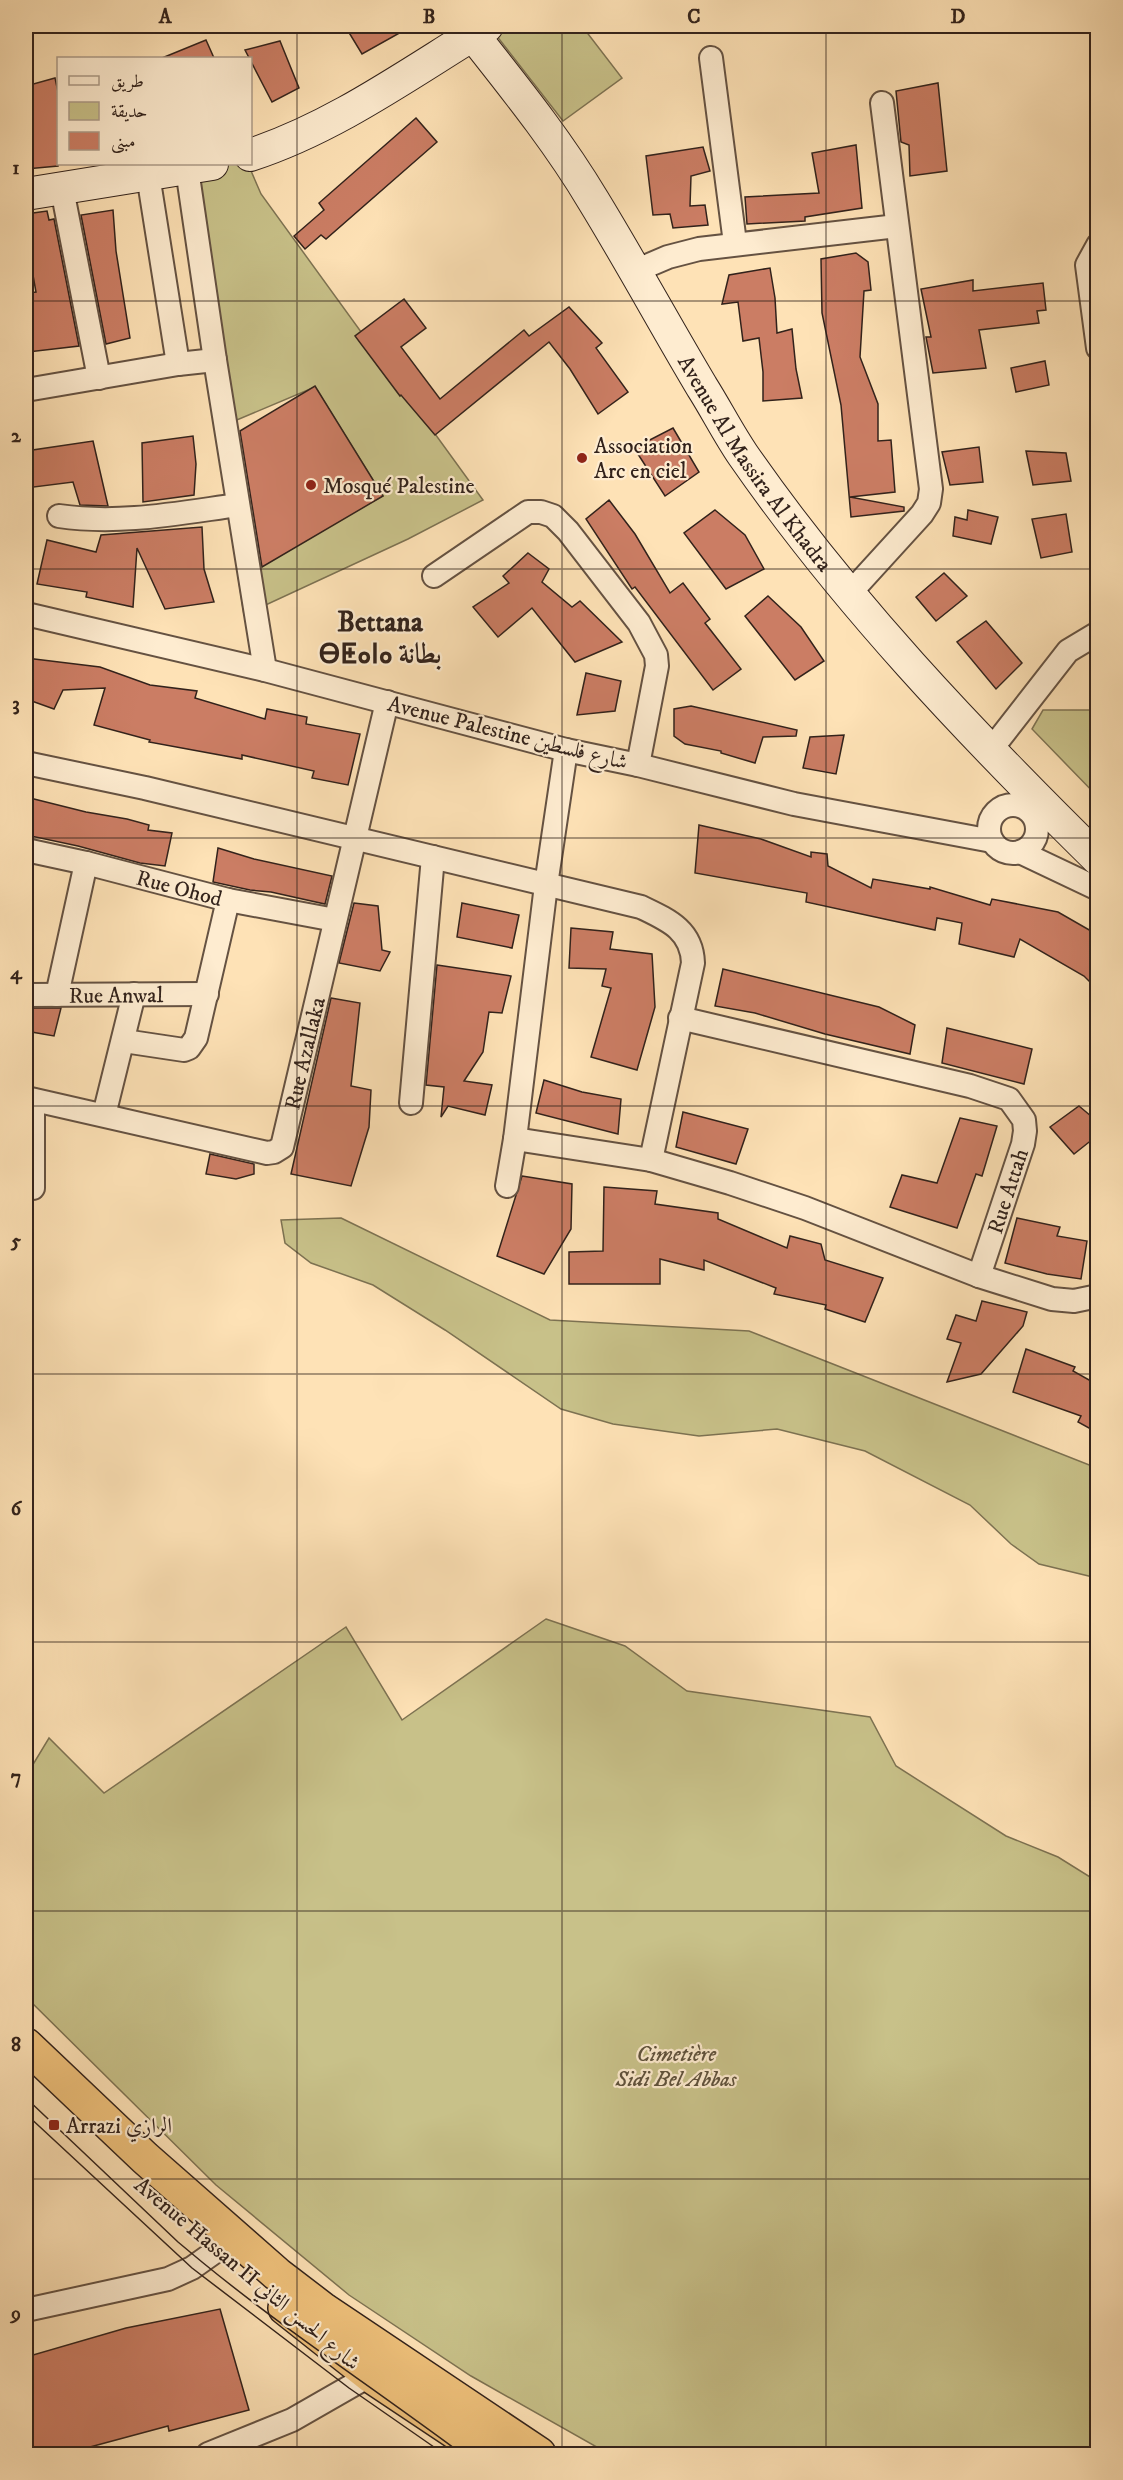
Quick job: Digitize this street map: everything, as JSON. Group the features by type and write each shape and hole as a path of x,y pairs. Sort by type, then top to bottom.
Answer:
{"highway":[{"name":"Avenue Hassan II شارع الحسن الثاني","path":"26,2045 145,2158 223,2243"},
{"name":"Avenue Hassan II شارع الحسن الثاني","path":"26,2070 130,2174 223,2243 324,2310 383,2368 488,2454"},
{"name":"Avenue Hassan II شارع الحسن الثاني","path":"383,2368 539,2454"}],"main road":[{"path":"252,154 289,140 338,116 478,28"},
{"name":"Avenue Al Massira Al Khadra","path":"478,28 602,177 627,218 643,267 857,587 996,743 1043,802 1098,859"},
{"path":"26,194 200,166"},
{"name":"Avenue Al Massira Al Khadra","path":"1043,802 1098,834"}],"street":[{"path":"711,58 735,243"},
{"path":"857,587 922,514 928,503 931,489 882,103"},
{"path":"200,166 215,360 265,670"},
{"path":"148,175 178,364"},
{"path":"62,189 99,378"},
{"path":"643,267 690,251 735,243 897,226"},
{"path":"1098,245 1087,265 1098,348"},
{"path":"26,390 178,364 215,360"},
{"path":"59,516 114,521 238,505"},
{"path":"434,576 514,519 528,512 541,512 553,516 568,531 639,623 656,655 657,666 638,765"},
{"name":"Avenue Palestine شارع فلسطين","path":"26,614 265,670 566,750 638,765 794,804 992,841 1004,852 1020,852"},
{"path":"996,743 1068,651 1098,633"},
{"name":"Rue Azallaka","path":"29,1099 267,1153 278,1150 285,1142 387,702"},
{"path":"507,1186 566,750"},
{"path":"26,763 145,788 641,907 667,920 689,940 693,963 651,1160"},
{"path":"992,841 989,829 992,818 1000,809 1011,805 1023,807 1043,802 1036,837 1030,847 1020,852"},
{"name":"Rue Ohod","path":"26,850 228,900 335,920"},
{"path":"1020,852 1098,889"},
{"path":"411,1103 433,857"},
{"path":"57,995 86,863"},
{"path":"124,1041 184,1050 189,1048 196,1038 228,900"},
{"name":"Rue Anwal","path":"26,994 207,994"},
{"path":"104,1115 134,994"},
{"name":"Rue Attah","path":"680,1018 970,1086 1009,1099 1024,1120 1023,1144 979,1276"},
{"path":"29,1099 33,1188"},
{"path":"515,1139 651,1160 730,1182 805,1208 979,1276 1052,1299 1074,1301 1098,1296"},
{"path":"26,2310 168,2278 192,2268 223,2243"},
{"path":"208,2454 292,2420 383,2368"}],"green space":[{"path":"489,26 582,26 622,78 563,121"},
{"path":"182,165 248,165 261,194 483,500 408,539 244,615 238,576 383,496 315,387 218,428"},
{"path":"1043,710 1097,710 1097,796 1032,729"},
{"path":"341,1218 550,1320 749,1331 1097,1468 1097,1578 1039,1564 1011,1544 970,1505 865,1451 777,1429 699,1436 613,1424 561,1409 445,1330 373,1285 311,1263 285,1243 281,1220"},
{"name":"Cimetière Sidi Bel Abbas","path":"546,1619 625,1646 687,1691 870,1717 896,1766 1006,1836 1058,1857 1090,1877 1097,1878 1097,2454 609,2454 471,2376 349,2295 216,2185 26,1997 26,1776 49,1738 104,1793 346,1627 402,1720"}],"building":[{"path":"345,26 412,26 362,54"},
{"path":"206,40 214,57 164,57"},
{"path":"280,41 299,88 272,102 252,63 252,57 249,57 245,50"},
{"path":"55,78 58,166 26,169 26,86"},
{"path":"938,83 947,171 910,176 909,145 901,142 896,91"},
{"path":"416,118 437,142 326,239 321,235 305,249 294,236 324,210 319,203"},
{"path":"856,145 862,208 805,217 805,221 747,224 745,197 819,193 812,153"},
{"path":"703,147 710,171 691,176 690,206 705,205 708,225 673,228 670,214 653,215 646,156"},
{"path":"113,210 116,251 130,338 106,344 81,215"},
{"path":"47,211 49,220 54,219 79,346 28,352 26,293 36,292 28,247 26,247 26,214"},
{"path":"856,253 868,262 871,290 864,291 860,357 878,404 878,441 891,440 895,492 850,497 904,507 904,511 851,517 841,405 822,313 821,259"},
{"path":"770,268 777,333 792,329 802,398 763,401 763,372 759,338 743,341 738,302 722,304 729,275"},
{"path":"973,280 973,291 1043,283 1046,310 1037,311 1039,323 979,330 986,368 933,373 926,337 931,337 921,289"},
{"path":"404,299 426,328 401,347 440,399 524,330 529,336 569,307 602,343 596,348 628,392 598,414 570,369 549,342 435,435 400,396 355,336"},
{"path":"1045,361 1049,385 1016,392 1011,368"},
{"name":"Mosqué Palestine","path":"315,386 383,496 262,567 240,431"},
{"path":"673,428 699,472 665,496 634,448"},
{"path":"193,436 196,464 194,495 143,502 142,443"},
{"path":"93,441 108,506 80,505 73,482 26,488 26,451"},
{"path":"979,447 983,482 950,485 942,452"},
{"path":"1026,451 1066,453 1071,481 1033,485"},
{"path":"609,500 635,534 670,593 683,583 710,619 705,623 741,669 713,690 635,587 632,589 586,519"},
{"path":"715,510 745,535 764,569 726,589 684,533"},
{"path":"968,510 998,517 991,544 953,536 955,517 967,520"},
{"path":"1066,514 1072,552 1041,558 1032,519"},
{"path":"202,527 204,569 214,602 165,609 137,548 133,607 86,597 87,592 37,584 47,540 96,552 101,535"},
{"path":"528,553 549,569 542,582 572,607 580,601 622,642 575,662 532,608 498,637 473,607 509,583 503,576"},
{"path":"944,573 967,596 936,621 916,597"},
{"path":"768,596 801,627 824,661 795,680 745,616"},
{"path":"986,621 1022,663 996,689 957,642"},
{"path":"26,658 100,667 150,685 197,691 195,698 265,719 267,709 307,717 306,724 360,734 348,785 312,778 314,771 242,755 242,759 149,742 150,740 94,725 105,688 63,690 54,709 26,699"},
{"path":"586,673 621,681 615,711 577,715"},
{"path":"691,706 797,730 796,736 763,737 755,763 721,753 721,751 685,744 674,736 674,709"},
{"path":"844,735 836,774 803,768 810,737"},
{"path":"26,797 86,812 127,819 149,825 148,830 172,833 165,866 140,863 26,835"},
{"path":"699,825 761,839 811,857 811,852 827,854 828,866 871,888 873,879 930,889 930,887 990,905 992,899 1058,912 1098,935 1098,990 1084,976 1020,939 1014,957 959,944 962,923 937,918 935,930 806,902 807,893 695,873"},
{"path":"218,848 254,859 332,876 325,904 213,882"},
{"path":"354,903 378,906 382,950 390,952 380,971 339,963"},
{"path":"462,903 519,915 512,948 457,937"},
{"path":"571,928 613,932 610,949 652,954 655,1007 637,1070 591,1057 611,988 602,986 606,969 569,968"},
{"path":"437,965 511,976 502,1013 489,1012 483,1052 464,1081 492,1085 485,1115 448,1106 441,1117 444,1087 426,1085"},
{"path":"723,969 879,1007 915,1025 910,1054 825,1034 755,1013 715,1006"},
{"path":"331,998 360,1003 351,1086 371,1090 369,1127 351,1186 291,1174"},
{"path":"26,1008 61,1008 54,1036 26,1031"},
{"path":"947,1028 1032,1049 1024,1084 942,1063"},
{"path":"544,1080 582,1092 621,1099 618,1134 536,1113"},
{"path":"1079,1106 1098,1122 1098,1135 1074,1154 1050,1127"},
{"path":"683,1112 748,1129 736,1164 676,1147"},
{"path":"960,1118 997,1126 982,1176 976,1174 957,1228 890,1207 902,1175 937,1183"},
{"path":"210,1154 254,1164 254,1174 236,1179 206,1174"},
{"path":"522,1176 572,1184 571,1229 544,1274 497,1256"},
{"path":"604,1187 657,1191 655,1204 718,1213 718,1219 787,1248 790,1236 821,1244 825,1260 883,1278 865,1322 825,1309 826,1305 774,1294 776,1288 704,1260 704,1270 660,1259 660,1284 569,1284 569,1252 603,1251"},
{"path":"1017,1218 1060,1227 1057,1236 1087,1241 1081,1279 1047,1274 1005,1263"},
{"path":"982,1301 1027,1312 1023,1326 981,1374 947,1382 961,1343 947,1339 956,1315 976,1321"},
{"path":"1026,1349 1075,1367 1073,1371 1098,1385 1098,1433 1078,1422 1081,1416 1013,1392"},
{"path":"220,2309 249,2410 169,2431 168,2426 64,2454 26,2454 26,2357 126,2328"}],"tram line":[{"path":"26,2098 202,2262 298,2336 462,2454"},
{"path":"26,2114 192,2268 349,2388 444,2454"}],"place":[{"name":"Association Arc en ciel","path":"582,458"},
{"name":"Mosqué Palestine","path":"311,485"},
{"name":"Arrazi الرازي","path":"54,2125"}],"district":[{"name":"Bettana ⴱⵟⴰⵏⴰ بطانة","path":"380,637"}]}
